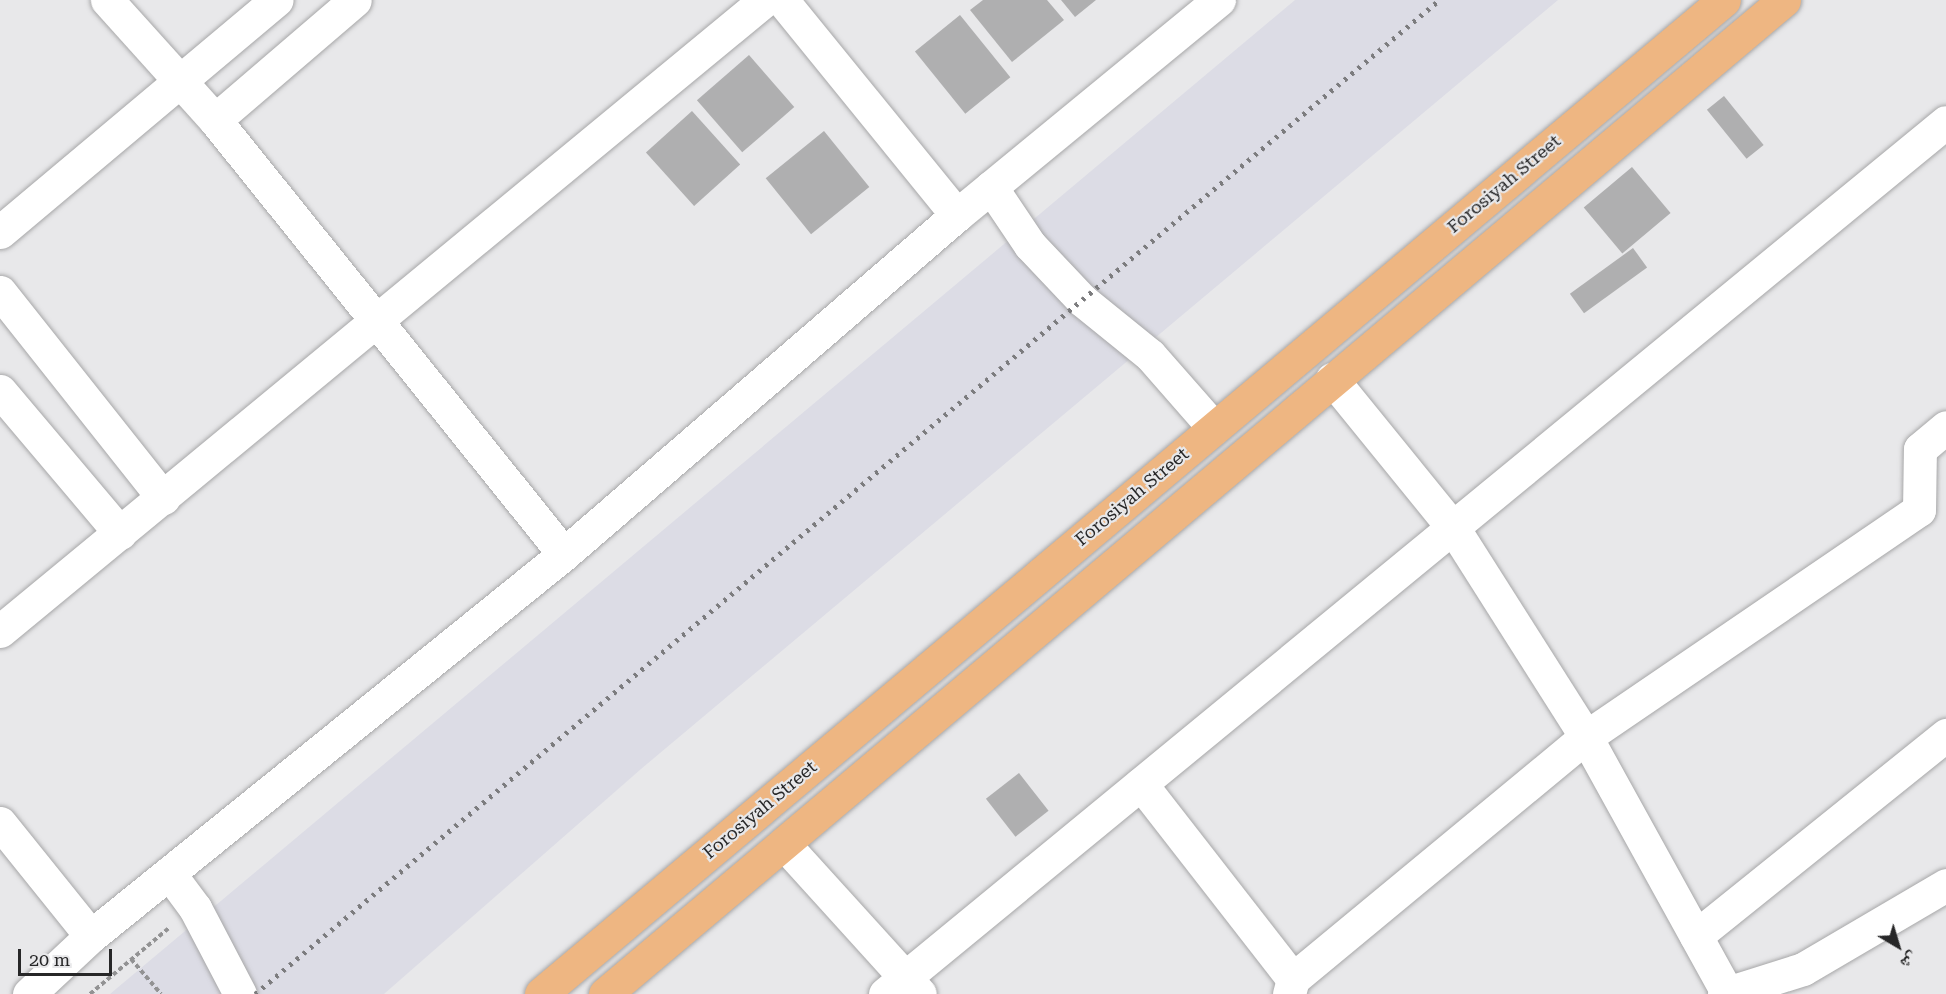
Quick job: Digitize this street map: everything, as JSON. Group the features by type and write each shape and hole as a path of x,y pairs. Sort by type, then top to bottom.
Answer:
{"main road":[{"name":"Forosiyah Street","path":"541,994 1724,0"},
{"path":"606,994 1332,379 1784,0"}],"street":[{"path":"106,0 215,120 374,322 564,554"},
{"path":"0,232 276,0"},
{"path":"215,120 355,0"},
{"path":"0,631 765,0"},
{"path":"782,0 957,215"},
{"path":"29,994 91,936 564,554 957,215 1219,0"},
{"path":"784,844 903,988 1140,784 1454,529 1946,122"},
{"path":"991,187 1045,261 1082,300 1150,355 1214,428"},
{"path":"0,292 163,498"},
{"path":"1332,379 1454,529 1586,737 1726,993 1803,969 1946,885"},
{"path":"0,391 120,533"},
{"path":"1140,784 1291,987 1586,737 1919,510 1920,449 1946,427"},
{"path":"1696,936 1946,735"},
{"path":"0,823 91,936"},
{"path":"169,873 195,908 240,994"}],"path":[{"path":"90,994 174,924"},
{"path":"131,959 160,994"}],"shaded area":[{"path":"1295,0 1558,0 641,769 384,994 110,994"}],"building":[{"path":"983,0 1047,0 1064,20 1012,62 970,10"},
{"path":"1061,0 1096,0 1075,17"},
{"path":"960,15 1010,77 965,114 915,52"},
{"path":"749,55 794,107 742,152 697,100"},
{"path":"1724,96 1764,145 1747,159 1707,110"},
{"path":"692,111 740,165 694,206 646,152"},
{"path":"824,131 869,187 811,234 766,178"},
{"path":"1632,167 1671,213 1622,253 1584,207"},
{"path":"1633,248 1647,267 1584,313 1570,294"},
{"path":"1019,773 1049,811 1015,837 986,799"}],"railway":[{"path":"255,994 1439,0"}]}
